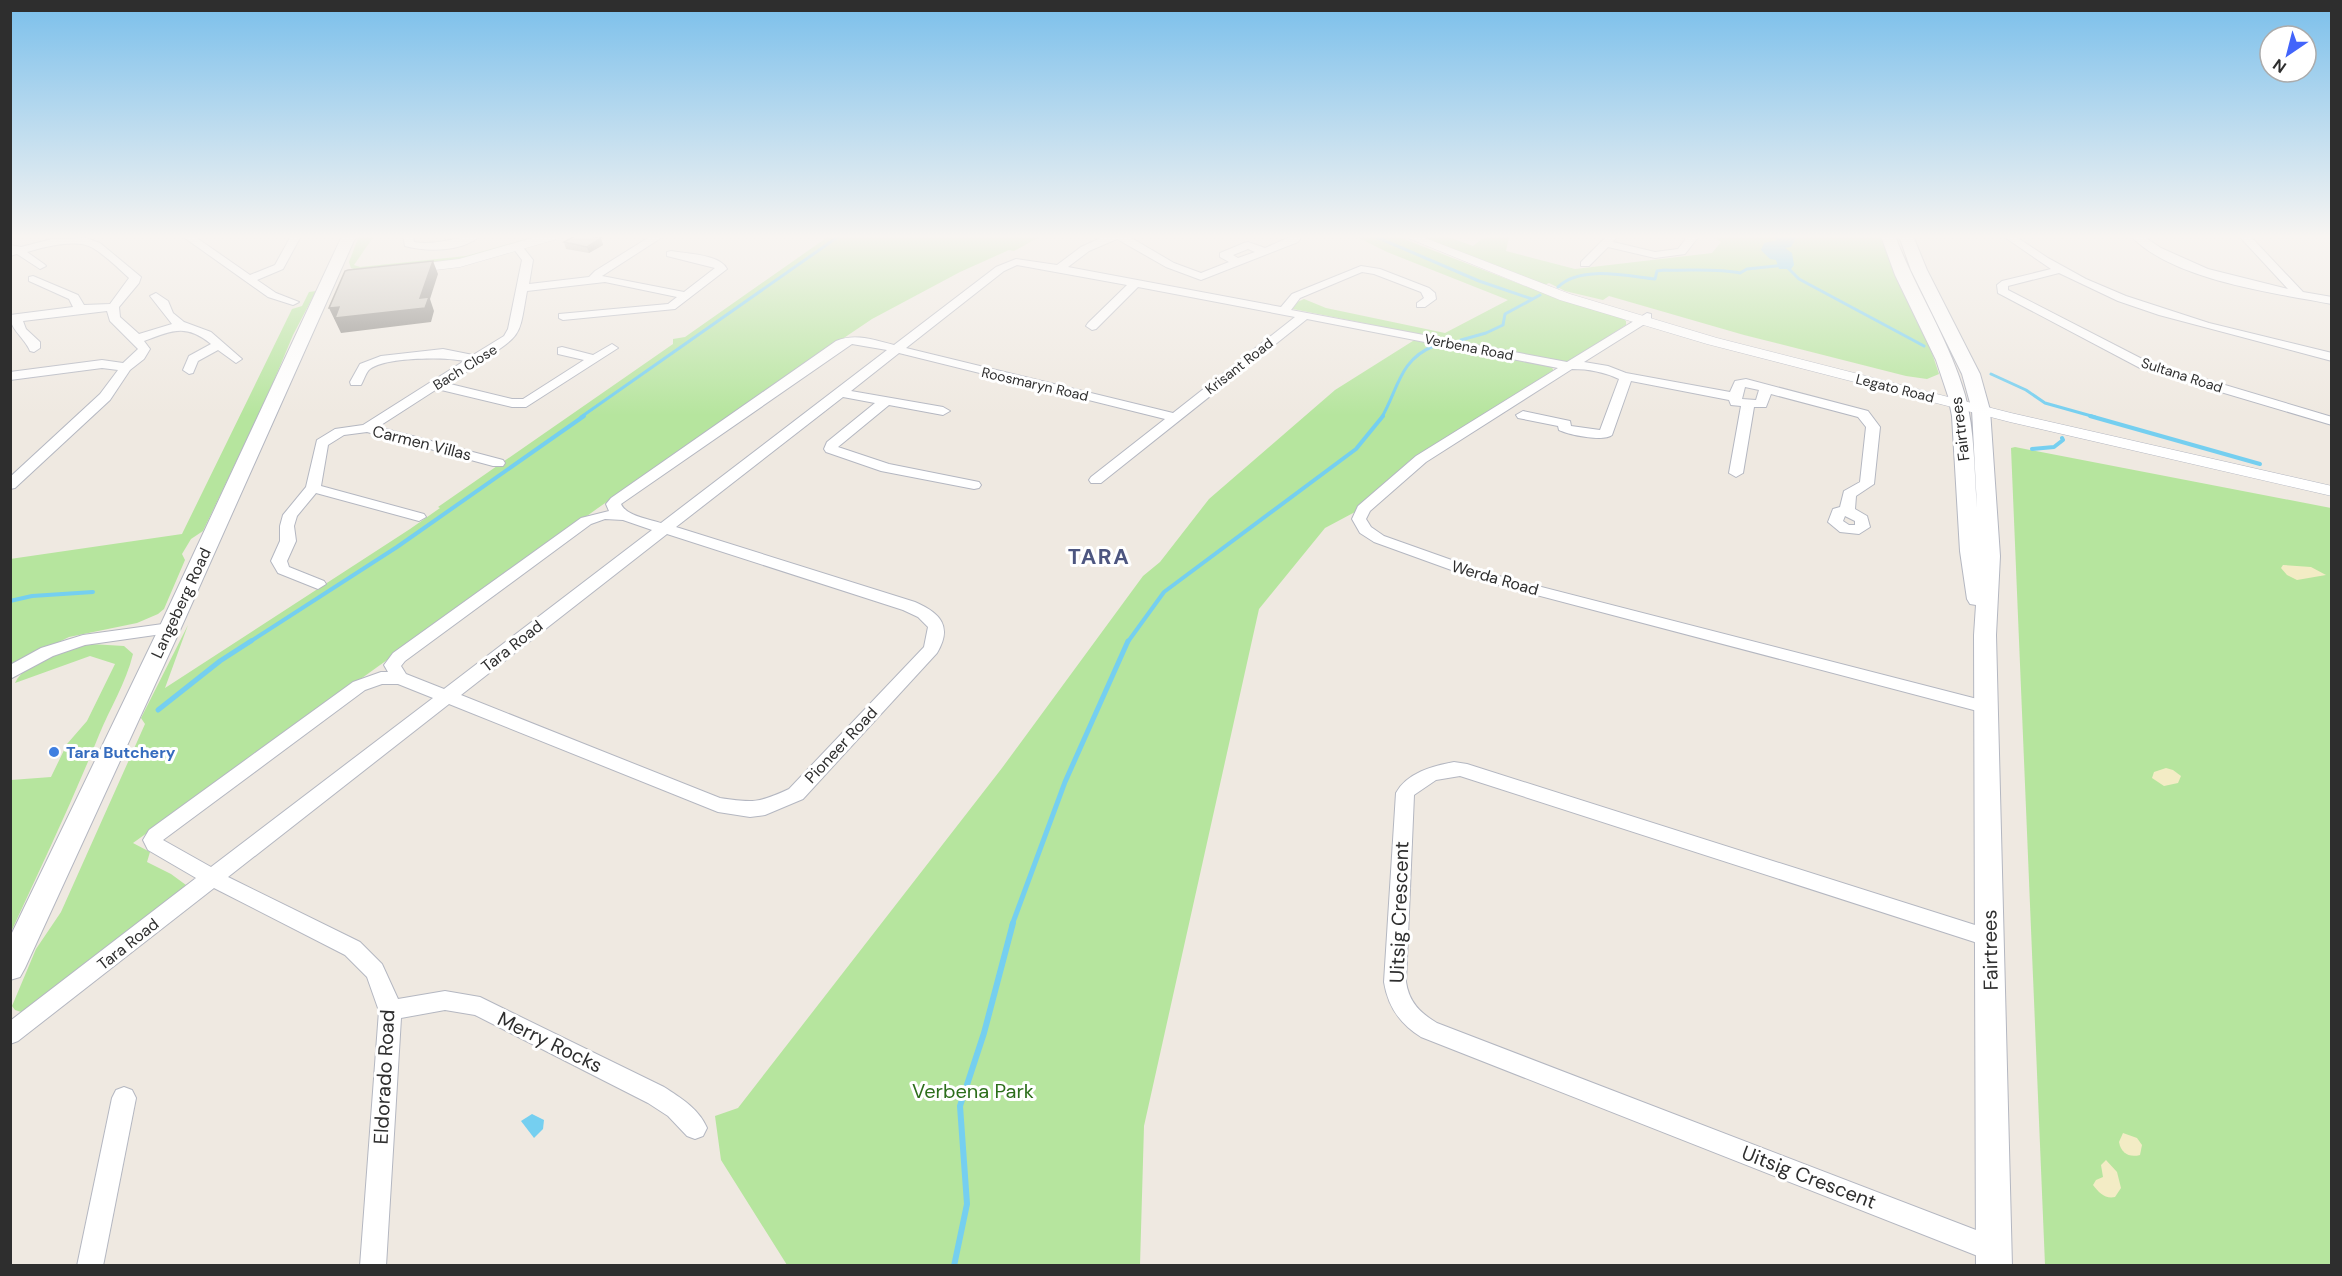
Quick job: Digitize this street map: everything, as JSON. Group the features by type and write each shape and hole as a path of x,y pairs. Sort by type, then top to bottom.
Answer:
{"main road":[{"name":"Langeberg Road","path":"10,968 170,628 320,296"},
{"name":"Fairtrees","path":"1913,296 1949,368 1958,399 1970,551 1985,635"},
{"name":"Fairtrees","path":"1932,296 1971,374 1980,405 1990,556 1985,635 1985,707 1993,1257"}],"street":[{"path":"72,296 80,309"},
{"path":"10,485 105,397 126,367 140,356 140,343 114,318 113,307 123,296"},
{"path":"156,296 166,306 168,314 180,325 201,331 236,359"},
{"path":"274,296 293,302"},
{"name":"Bach Close","path":"367,428 506,341 512,335 520,296"},
{"path":"563,316 668,307 674,305 683,296"},
{"name":"Tara Road","path":"10,1034 214,879 966,296"},
{"path":"1092,326 1123,296"},
{"name":"Verbena Road","path":"1202,296 1568,366 1586,374 1614,378 1625,376 1735,396"},
{"path":"1284,311 1297,296"},
{"path":"1421,305 1430,298 1430,296"},
{"name":"Legato Road","path":"1567,296 1644,319 1980,405 2331,491"},
{"name":"Sultana Road","path":"2011,296 2144,364 2331,421"},
{"path":"2117,296 2176,317 2331,357"},
{"path":"2303,296 2331,301"},
{"path":"34,348 34,342 21,331 14,320 80,309 113,307"},
{"name":"Krisant Road","path":"1096,480 1305,315"},
{"name":"Werda Road","path":"1644,319 1410,467 1363,509 1359,519 1362,527 1379,539 1485,577 1985,707"},
{"path":"140,343 180,325"},
{"name":"Roosmaryn Road","path":"624,516 616,510 613,504 616,501 840,344 850,340 860,340 1173,417"},
{"path":"189,370 193,359 219,345"},
{"path":"437,385 521,404 534,399 612,348"},
{"path":"562,351 595,359"},
{"path":"356,382 364,367 381,360 446,352 478,360"},
{"path":"10,375 102,364 126,367"},
{"path":"1522,415 1565,423 1568,420 1608,428 1625,376"},
{"path":"1766,389 1761,405 1735,401 1735,396 1742,383 1766,389 1863,414 1871,421 1873,427 1867,484 1849,494 1847,511"},
{"path":"840,393 943,411"},
{"path":"886,400 832,445 831,449 886,468 974,484"},
{"path":"1736,472 1748,404"},
{"name":"Carmen Villas","path":"318,584 283,570 279,561 288,541 287,526 290,515 313,488 322,443 340,432 367,428 498,463"},
{"path":"313,488 419,517"},
{"path":"400,678 392,665 394,661 586,521 604,515 624,516"},
{"name":"Pioneer Road","path":"400,678 718,805 757,809 781,802 796,794 931,649 937,639 934,621 921,610 624,516"},
{"path":"10,673 47,652 77,642 170,628"},
{"name":"Eldorado Road","path":"373,1266 390,1011 381,980 361,953 214,879 155,845 153,840 156,834 359,686 381,678 400,678"},
{"name":"Uitsig Crescent","path":"1990,938 1460,770 1448,770 1413,784 1405,793 1395,982 1401,1005 1413,1019 1429,1030 1993,1257"},
{"name":"Merry Rocks","path":"390,1011 441,999 480,1007 656,1095 676,1108 695,1128"},
{"path":"90,1266 124,1098"}],"green space":[{"path":"307,296 314,296 293,335 268,395 203,531 191,539 182,554 185,560 164,609 137,623 69,637 11,666 10,559 182,534 292,309 302,306"},
{"path":"744,296 916,296 872,319 598,508 133,843 150,852 147,862 171,874 186,885 186,891 39,1005 21,1012 15,1010 12,1006 36,949 61,912 145,724 141,718 188,625 165,688 410,529 440,508 438,507 673,344 673,339 685,337"},
{"path":"1497,296 1553,296 1622,318 1626,321 1626,325 1570,361 1559,362 1293,309 1293,304 1304,299 1326,308 1445,333 1508,300"},
{"path":"1584,296 1906,296 1939,374 1927,379 1906,376 1744,335 1609,296 1603,300"},
{"name":"Verbena Park","path":"1416,339 1551,366 1554,371 1409,461 1355,512 1325,528 1259,609 1144,1126 1140,1265 787,1265 721,1160 715,1116 738,1108 1002,768 1143,576 1160,562 1209,499 1335,390"},
{"path":"2011,448 2331,508 2331,1265 2045,1265"},
{"path":"91,644 124,646 133,654 130,665 11,932 11,780 51,777 67,744 87,721 115,664 90,656 15,683 20,675 38,662 60,652"}],"sand":[{"path":"2283,565 2311,567 2326,575 2297,580 2287,575 2281,568"},
{"path":"2166,768 2181,776 2178,783 2164,786 2152,778 2154,772"},
{"path":"2123,1133 2137,1138 2142,1145 2140,1155 2129,1155 2124,1152 2119,1142"},
{"path":"2106,1160 2117,1172 2121,1188 2115,1197 2102,1195 2093,1185 2096,1180 2103,1177 2101,1165"}],"water":[{"path":"532,1114 544,1120 543,1129 534,1138 521,1121"}],"building":[{"path":"334,296 429,297 425,308 335,318 339,307 329,308"}],"waterway":[{"path":"581,417 754,296"},
{"path":"1522,296 1532,299"},
{"path":"1461,340 1486,333 1503,325 1505,314 1539,296"},
{"path":"1830,296 1924,346"},
{"path":"1382,417 1407,367 1414,359 1434,346"},
{"path":"1991,374 2026,390 2045,403 2095,417"},
{"path":"248,643 397,547 584,416"},
{"path":"1127,643 1164,592 1356,449 1383,416"},
{"path":"2090,416 2260,464"},
{"path":"2032,449 2054,447 2063,440 2062,438"},
{"path":"10,601 32,596 93,592"},
{"path":"158,710 220,661 251,641"},
{"path":"1012,925 1065,782 1127,643"},
{"path":"954,1266 967,1204 960,1106 984,1033 1013,923"}],"place":[{"name":"Tara Butchery","path":"54,752"}],"district":[{"name":"TARA","path":"1099,556"}]}
